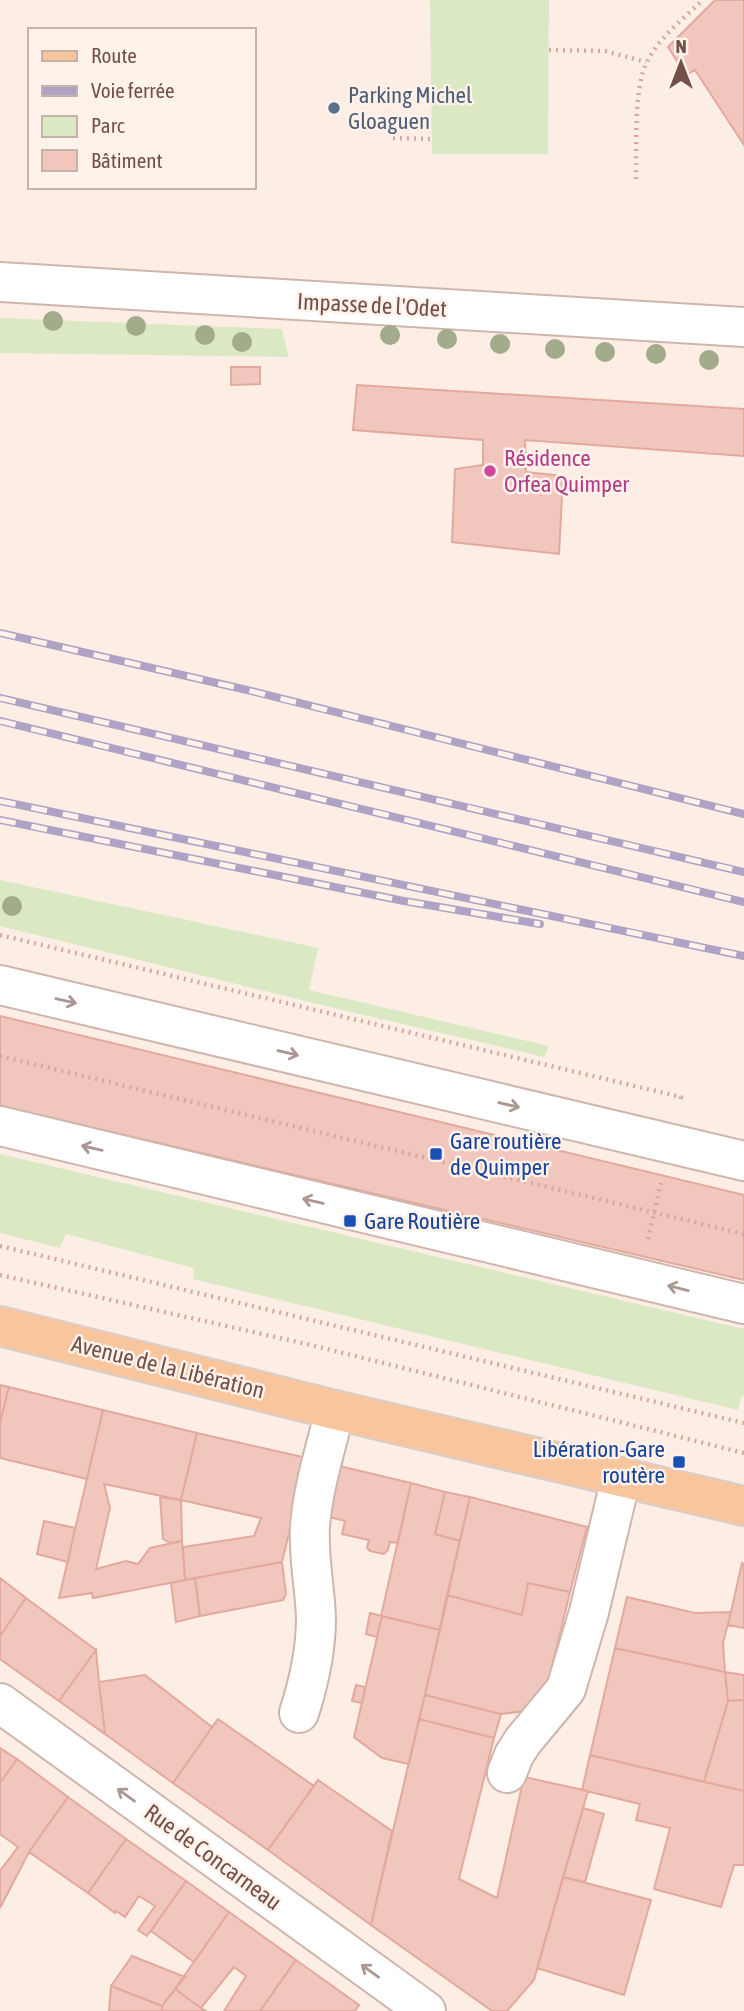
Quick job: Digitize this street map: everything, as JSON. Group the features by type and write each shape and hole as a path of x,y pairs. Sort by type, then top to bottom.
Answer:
{"main road":[{"name":"Avenue de la Libération","path":"0,1326 335,1410 744,1506"}],"street":[{"name":"Impasse de l'Odet","path":"0,282 744,327"},
{"path":"0,985 744,1161"},
{"path":"0,1126 744,1304"},
{"path":"299,1713 312,1669 315,1645 316,1617 310,1527 335,1410"},
{"path":"508,1773 514,1755 523,1741 566,1689 589,1612 621,1478"},
{"name":"Rue de Concarneau","path":"0,1703 426,2011"}],"path":[{"path":"636,179 640,89 646,62 659,44 704,0"},
{"path":"549,50 605,51 646,62"},
{"path":"393,138 432,139"},
{"path":"0,1056 744,1234"},
{"path":"0,1246 744,1423"},
{"path":"0,1275 311,1345 744,1453"}],"green space":[{"path":"430,0 549,0 548,154 432,154"},
{"path":"0,318 282,329 289,357 0,353"},
{"path":"0,880 318,948 309,990 549,1046 544,1057 0,926"},
{"path":"0,1154 744,1329 744,1396 741,1396 738,1410 193,1279 194,1268 66,1234 60,1248 0,1233"}],"building":[{"path":"715,0 744,0 744,145 695,70 686,75 668,47"},
{"path":"231,367 260,367 260,384 231,385"},
{"name":"Résidence Orfea Quimper","path":"357,385 744,409 744,456 525,440 526,472 563,476 559,554 452,542 455,469 483,465 483,440 353,430"},
{"path":"0,1016 744,1195 744,1280 0,1106"},
{"path":"0,1385 9,1387 0,1423"},
{"path":"9,1387 103,1410 87,1479 0,1458 0,1423"},
{"path":"103,1410 197,1433 181,1500 104,1484 110,1508 96,1569 126,1561 138,1564 150,1548 182,1541 185,1580 93,1598 92,1593 59,1598"},
{"path":"197,1433 307,1458 282,1562 185,1580 183,1547 254,1536 261,1518 181,1500"},
{"path":"335,1465 411,1483 398,1543 390,1542 384,1554 370,1551 367,1548 369,1540 342,1534 345,1521 322,1515"},
{"path":"411,1483 445,1492 435,1534 460,1541 440,1630 381,1616"},
{"path":"445,1492 470,1497 460,1541 435,1534"},
{"path":"160,1497 181,1500 182,1541 170,1543 163,1539"},
{"path":"470,1497 587,1527 570,1592 528,1583 522,1615 447,1595"},
{"path":"44,1521 75,1528 68,1562 37,1554"},
{"path":"282,1562 286,1594 283,1600 200,1616 195,1578"},
{"path":"742,1563 744,1564 744,1628 728,1625"},
{"path":"0,1578 26,1598 0,1636"},
{"path":"195,1578 200,1616 176,1622 171,1583"},
{"path":"528,1583 570,1592 548,1683 525,1711 501,1714 425,1695 447,1595 522,1615"},
{"path":"627,1597 695,1613 731,1612 723,1643 725,1672 615,1648"},
{"path":"26,1598 96,1650 59,1701 0,1659 0,1636"},
{"path":"370,1613 382,1616 377,1637 366,1634"},
{"path":"382,1616 440,1630 409,1764 382,1758 354,1737"},
{"path":"615,1648 725,1672 728,1701 704,1782 590,1755"},
{"path":"96,1650 99,1682 105,1734 59,1701"},
{"path":"725,1672 744,1675 744,1700 728,1701"},
{"path":"145,1675 212,1727 173,1783 105,1734 99,1682"},
{"path":"356,1685 365,1687 362,1703 352,1701"},
{"path":"425,1695 501,1714 494,1738 419,1719"},
{"path":"744,1700 744,1791 704,1782 728,1701"},
{"path":"218,1719 314,1786 268,1850 173,1783"},
{"path":"419,1719 494,1738 459,1879 497,1898 524,1777 588,1791 534,1980 507,2011 492,2011 371,1925"},
{"path":"0,1748 17,1759 0,1783"},
{"path":"590,1755 744,1791 744,1865 734,1865 721,1907 654,1889 670,1828 636,1820 640,1804 582,1790"},
{"path":"17,1759 68,1797 29,1852 0,1908 0,1871 18,1847 0,1834 0,1783"},
{"path":"318,1780 392,1831 371,1925 268,1850"},
{"path":"68,1797 126,1839 88,1893 29,1852"},
{"path":"583,1808 604,1814 585,1882 563,1877"},
{"path":"126,1839 186,1881 147,1936 138,1930 155,1906 139,1896 125,1917 88,1893"},
{"path":"563,1877 651,1900 624,1995 537,1968"},
{"path":"186,1881 229,1912 194,1962 151,1931"},
{"path":"229,1912 296,1960 260,2011 224,2011 246,1976 234,1967 201,2008 175,1989"},
{"path":"132,1956 185,1977 162,2006 111,1986"},
{"path":"296,1960 359,2005 355,2011 260,2011"},
{"path":"111,1986 162,2006 162,2011 109,2011"},
{"path":"175,1989 206,2011 162,2011 162,2006"}],"railway":[{"path":"0,633 247,690 744,814"},
{"path":"0,698 744,872"},
{"path":"0,721 744,902"},
{"path":"0,801 744,956"},
{"path":"0,820 404,901 540,924"}],"place":[{"name":"Parking Michel Gloaguen","path":"334,108"},
{"name":"Résidence Orfea Quimper","path":"490,471"},
{"name":"Gare routière de Quimper","path":"436,1154"},
{"name":"Gare Routière","path":"350,1221"},
{"name":"Libération-Gare routère","path":"679,1462"}]}
